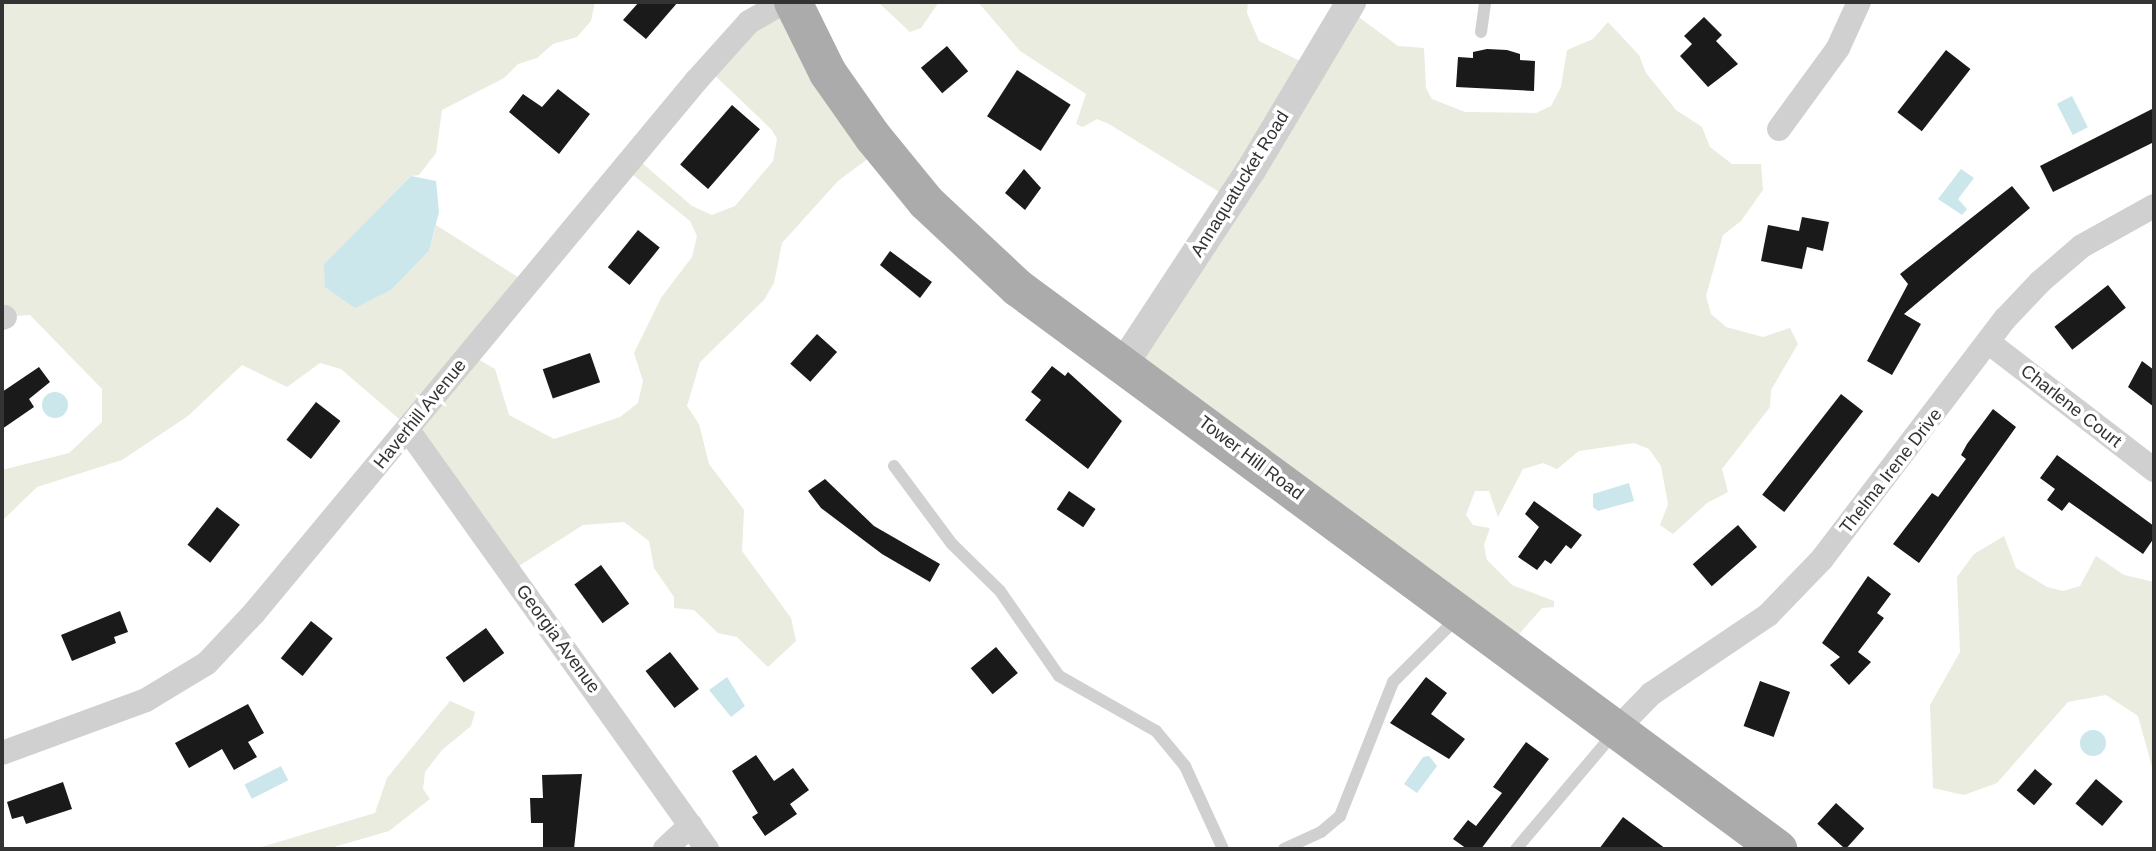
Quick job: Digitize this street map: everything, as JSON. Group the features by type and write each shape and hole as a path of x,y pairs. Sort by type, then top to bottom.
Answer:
{"main road":[{"name":"Tower Hill Road","path":"793,2 828,73 926,202 1018,288 1124,363 1778,849"}],"street":[{"name":"Haverhill Avenue","path":"2,753 146,701 207,663 408,430 696,81 749,22 784,2"},
{"name":"Annaquatucket Road","path":"1124,363 1251,170 1351,2"},
{"path":"1779,130 1838,48 1859,2"},
{"name":"Thelma Irene Drive","path":"1618,729 1651,694 1768,615 1822,559 1988,342 2040,282 2082,246 2154,206"},
{"name":"Charlene Court","path":"1988,342 2154,470"},
{"name":"Georgia Avenue","path":"408,430 707,849"},
{"path":"664,849 691,825"}],"lane":[{"path":"1481,32 1485,2"},
{"path":"894,466 951,544 1000,591 1059,676 1156,731 1185,766 1223,849"},
{"path":"1284,849 1321,832 1340,816 1392,682 1413,656 1462,613"},
{"path":"1516,849 1618,729"}],"shaded area":[{"path":"2,2 595,2 591,21 577,37 553,44 537,58 518,64 504,78 442,110 436,153 419,175 411,176 324,264 392,289 429,251 436,225 524,281 469,354 495,369 509,415 554,439 620,417 638,403 643,381 634,353 661,298 692,257 697,236 690,221 622,166 634,156 692,206 712,215 735,206 773,161 777,139 772,130 707,68 779,2 881,149 838,181 782,243 774,283 764,300 700,362 687,406 699,424 709,464 744,510 742,551 791,618 796,641 768,667 737,637 718,633 694,610 674,608 674,597 654,568 649,541 624,522 583,525 511,571 406,425 341,369 320,363 287,387 242,365 188,416 122,460 37,487 2,521 2,470 69,453 102,422 102,389 30,315 2,317"},
{"path":"878,2 939,2 921,28 910,32"},
{"path":"978,2 1248,2 1247,13 1259,41 1302,62 1349,10 1398,46 1424,48 1426,88 1432,99 1465,112 1536,113 1551,106 1561,87 1567,50 1593,39 1608,22 1639,55 1646,73 1676,110 1702,127 1710,147 1732,164 1761,164 1763,190 1741,221 1723,235 1706,296 1711,314 1726,327 1763,337 1790,328 1798,344 1771,390 1770,407 1722,469 1728,492 1707,503 1673,534 1660,525 1668,504 1661,466 1649,449 1634,443 1579,451 1557,469 1543,463 1523,469 1498,517 1489,491 1475,491 1466,515 1473,525 1490,528 1484,545 1487,560 1512,585 1554,601 1554,607 1542,608 1507,648 1125,365 1229,198 1109,124 1097,119 1083,127 1076,124 1086,94 1020,51"},
{"path":"2004,536 2016,568 2047,587 2063,591 2080,586 2096,556 2124,575 2154,582 2154,774 2138,716 2106,695 2068,702 1997,783 1964,795 1933,788 1930,705 1960,652 1957,577 1974,554"},
{"path":"450,701 475,712 471,726 442,750 425,772 423,789 430,799 389,831 327,849 255,849 375,813 387,778"}],"water":[{"path":"2072,96 2088,127 2073,135 2057,104"},
{"path":"1961,169 1974,178 1958,199 1967,209 1962,215 1938,199"},
{"path":"411,176 436,181 439,212 429,251 392,289 355,308 325,287 324,264"},
{"path":"55,392 64,396 68,405 64,414 55,418 46,414 42,405 46,396"},
{"path":"1629,483 1634,501 1598,511 1593,507 1593,494"},
{"path":"727,677 745,706 731,717 709,690"},
{"path":"2093,730 2102,734 2106,743 2102,752 2093,756 2084,752 2080,743 2084,734"},
{"path":"1429,756 1437,766 1417,793 1404,784 1423,757"},
{"path":"281,766 288,780 252,799 244,785"}],"building":[{"path":"639,2 678,2 646,39 623,20"},
{"path":"1704,17 1722,35 1716,41 1738,64 1708,87 1680,56 1692,44 1684,36"},
{"path":"947,46 968,71 942,93 921,68"},
{"path":"1487,49 1507,50 1520,54 1520,60 1535,61 1534,91 1456,87 1458,57 1473,58 1473,52"},
{"path":"1946,50 1970,69 1922,131 1897,112"},
{"path":"1017,70 1071,105 1041,151 987,116"},
{"path":"558,89 590,114 559,154 509,112 523,94 542,107"},
{"path":"732,105 760,129 708,189 680,165"},
{"path":"2154,108 2154,142 2053,192 2040,166"},
{"path":"1024,169 1041,188 1025,210 1005,193"},
{"path":"2012,186 2030,208 1904,314 1921,324 1892,375 1867,361 1908,284 1900,274"},
{"path":"1802,217 1829,222 1823,251 1807,247 1802,269 1761,261 1768,225 1799,231"},
{"path":"638,230 660,248 630,285 608,267"},
{"path":"890,251 932,282 920,298 880,265"},
{"path":"2108,285 2126,308 2072,350 2054,327"},
{"path":"817,334 837,352 810,382 790,364"},
{"path":"590,353 600,382 553,399 543,369"},
{"path":"2142,361 2154,370 2154,407 2128,387"},
{"path":"1052,366 1065,376 1068,372 1122,421 1088,469 1025,420 1041,400 1031,392"},
{"path":"39,367 50,382 29,399 34,407 2,429 2,392"},
{"path":"1841,394 1863,411 1784,512 1762,495"},
{"path":"316,402 340,421 311,459 286,440"},
{"path":"1993,409 2016,427 1919,563 1893,544 1932,493 1938,497 1966,459 1961,455"},
{"path":"2057,455 2154,526 2154,538 2143,554 2069,502 2062,511 2047,500 2055,489 2040,478"},
{"path":"825,479 874,526 940,564 930,582 882,554 821,508 808,491"},
{"path":"1069,491 1096,509 1083,527 1057,509"},
{"path":"1534,501 1582,535 1571,549 1566,545 1551,564 1545,560 1537,570 1518,557 1539,527 1525,514"},
{"path":"217,507 240,525 210,563 187,545"},
{"path":"1738,525 1757,547 1712,586 1693,564"},
{"path":"601,565 629,604 603,623 574,584"},
{"path":"1868,576 1891,594 1877,613 1884,618 1858,652 1871,662 1849,685 1830,665 1840,657 1822,643"},
{"path":"120,611 128,632 114,637 116,643 72,661 61,635"},
{"path":"311,621 333,639 303,676 281,658"},
{"path":"486,628 504,653 464,682 446,657"},
{"path":"996,647 1018,673 993,694 971,668"},
{"path":"670,652 699,689 675,708 646,671"},
{"path":"1426,677 1447,693 1431,714 1465,739 1449,759 1390,723"},
{"path":"1760,681 1790,692 1774,737 1744,726"},
{"path":"248,704 264,733 248,742 257,757 234,770 222,749 189,768 175,743"},
{"path":"1526,742 1549,759 1481,849 1467,849 1453,839 1468,820 1476,826 1502,793 1493,787"},
{"path":"756,755 774,781 793,768 809,790 790,804 797,814 765,836 752,817 758,813 732,771"},
{"path":"2035,769 2052,784 2034,805 2017,790"},
{"path":"582,774 574,849 543,849 543,823 531,823 530,798 543,798 542,775"},
{"path":"2096,779 2123,801 2102,826 2075,804"},
{"path":"63,782 72,809 26,824 23,816 12,819 7,802"},
{"path":"1836,803 1864,828 1845,849 1817,824"},
{"path":"1623,817 1666,849 1599,849"}]}
